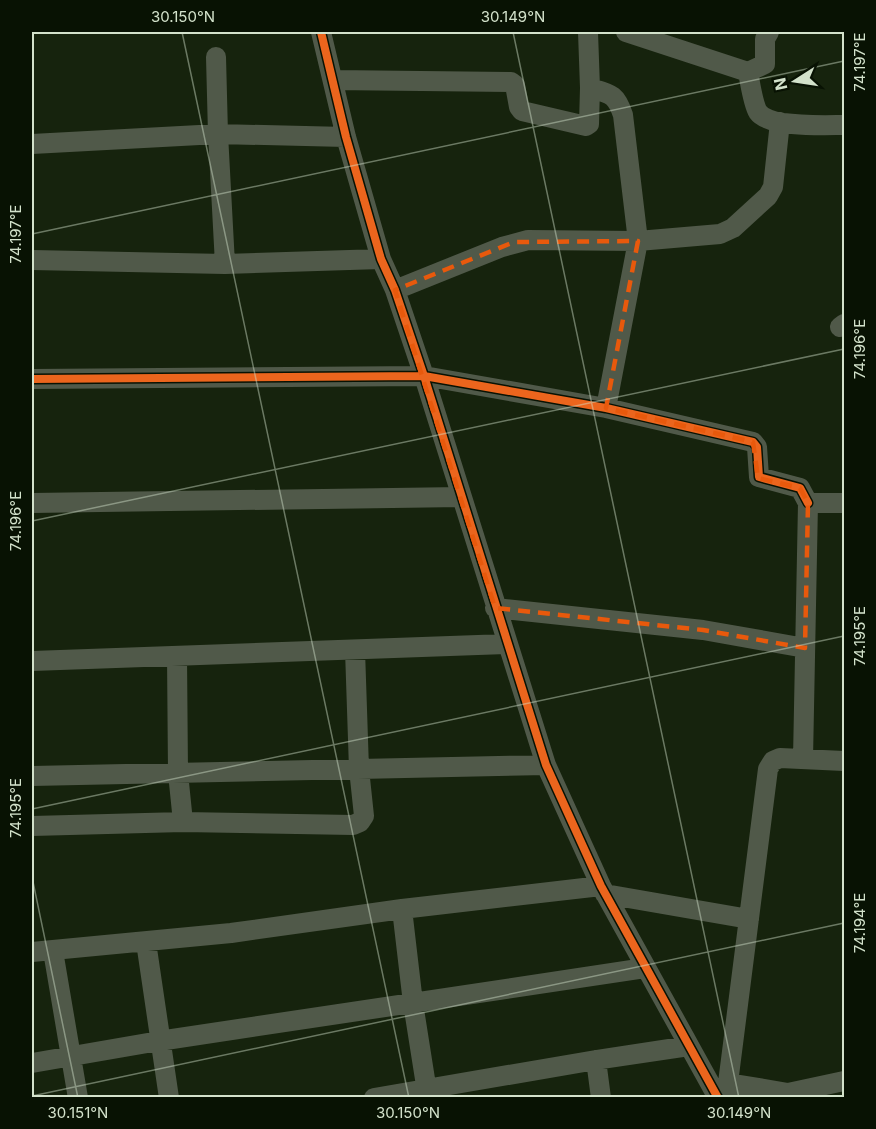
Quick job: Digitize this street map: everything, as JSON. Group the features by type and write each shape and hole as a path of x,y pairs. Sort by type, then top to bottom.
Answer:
{"street":[{"path":"321,32 346,137 381,259 424,376 506,644 546,765 603,890 645,968 689,1046 724,1093"},
{"path":"333,80 510,82 515,85 519,107 522,111 586,126 589,124 590,88 588,32"},
{"path":"626,32 646,35 748,72 765,64 765,39 770,32"},
{"path":"216,57 225,264"},
{"path":"748,72 760,114 780,123 844,125"},
{"path":"590,88 613,94 623,115 638,241 606,408"},
{"path":"394,290 521,241 638,241 720,234 733,228 768,196 773,188 780,123"},
{"path":"32,144 218,134 346,137"},
{"path":"32,260 225,264 381,259"},
{"path":"32,379 424,376 606,408 753,442 757,447 759,477 800,488 808,503 803,759"},
{"path":"32,503 461,497"},
{"path":"808,503 844,503"},
{"path":"495,608 703,630 805,648"},
{"path":"32,661 506,644"},
{"path":"32,826 183,822 353,825 360,822 364,816 359,769 355,650"},
{"path":"177,656 178,773 183,822"},
{"path":"724,1093 768,769 773,761 780,758 844,761"},
{"path":"32,776 546,765"},
{"path":"32,952 146,942 402,909 603,890 749,919"},
{"path":"402,909 413,1003 428,1093"},
{"path":"146,942 169,1098"},
{"path":"53,951 78,1098"},
{"path":"32,1063 159,1041 645,968"},
{"path":"374,1098 428,1093 596,1060 689,1046"},
{"path":"596,1060 601,1098"},
{"path":"724,1093 788,1094 844,1081"}],"highlighted area":[{"path":"638,241 606,408 753,442 758,478 800,488 808,503 805,648 703,630 495,608 395,290 514,242"}],"cycle path":[{"path":"321,32 346,137 381,259 395,290 424,376 546,765 601,886 718,1098"},
{"path":"32,379 424,376 606,408 753,442 757,447 759,477 800,488 808,503"}]}
